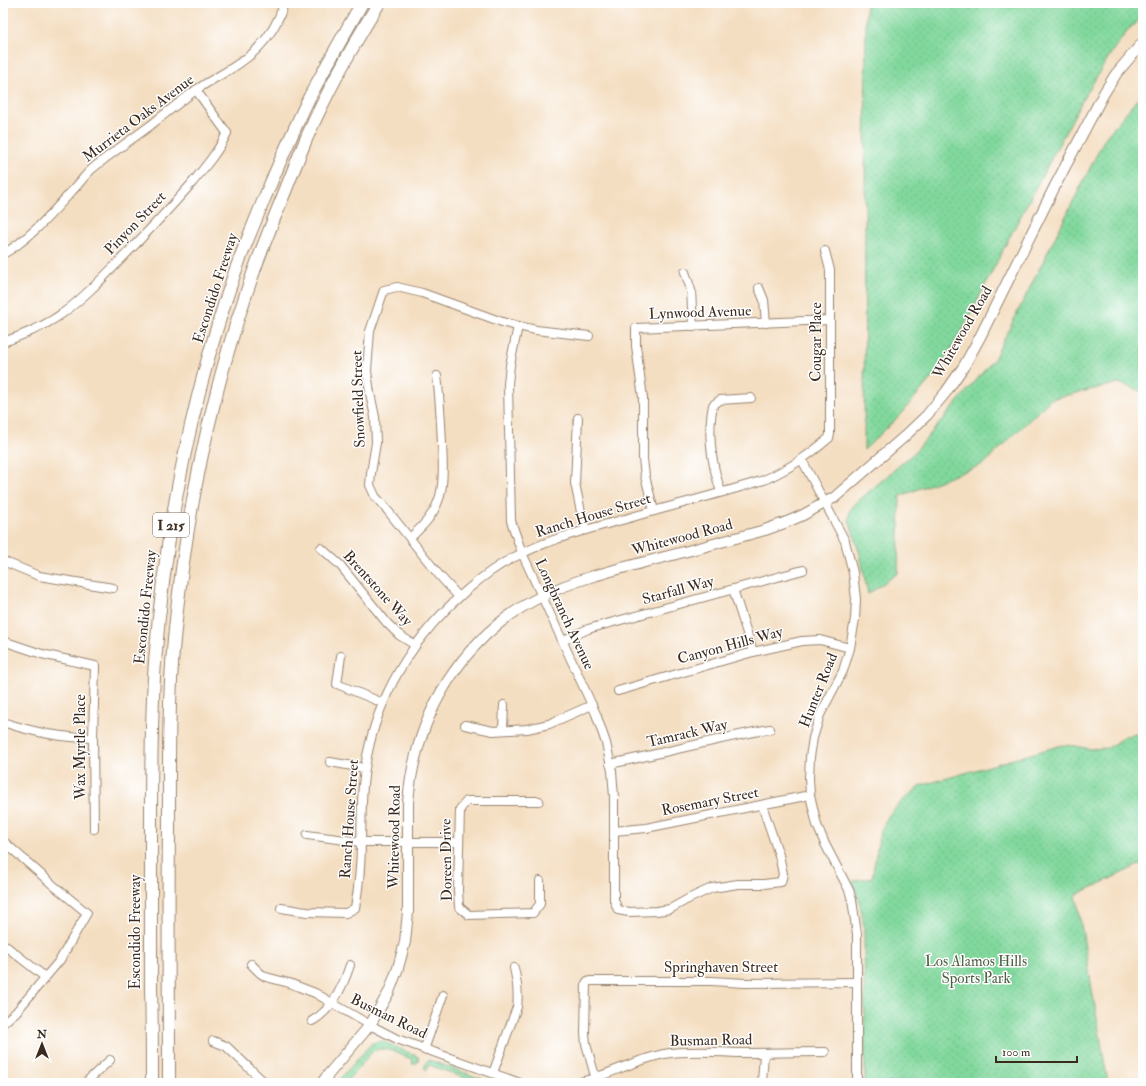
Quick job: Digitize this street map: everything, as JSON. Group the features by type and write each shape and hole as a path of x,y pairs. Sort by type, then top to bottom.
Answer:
{"highway":[{"name":"Escondido Freeway","path":"152,1083 152,707 161,599 168,545 181,470 198,394 233,279 248,238 276,170 310,98 362,3"},
{"name":"Escondido Freeway","path":"169,1083 169,726 174,642 180,585 188,527 201,459 230,344 246,293 270,227 307,138 323,105 379,3"}],"main road":[{"name":"Whitewood Road","path":"322,1083 370,1025 394,981 405,942 408,912 409,785 422,732 434,704 455,671 475,646 498,624 516,611 542,596 567,585 596,576 765,530 786,522 835,497 905,436 946,392 964,366 980,337 1052,190 1091,116 1116,74 1143,42"}],"street":[{"name":"Murrieta Oaks Avenue","path":"3,254 15,248 31,234 90,170 151,125 167,111 196,90 239,64 257,49 273,30 284,3"},
{"name":"Pinyon Street","path":"3,342 22,335 52,320 82,298 152,228 208,163 222,144 227,133 196,90"},
{"name":"Cougar Place","path":"825,251 830,270 830,434"},
{"path":"685,272 691,290 692,326"},
{"name":"Snowfield Street","path":"410,538 375,496 370,485 376,443 375,417 367,371 370,331 384,290 397,287 422,293 505,323 536,330 588,336"},
{"path":"759,288 764,300 766,323"},
{"name":"Lynwood Avenue","path":"654,511 645,476 643,459 643,398 636,346 636,328 830,320"},
{"name":"Longbranch Avenue","path":"518,326 510,365 508,384 511,522 522,553 596,714 606,743 612,771 614,798 614,900 618,910 629,912 670,909 688,898 712,888 738,884 764,884 781,882 783,874 762,805"},
{"path":"437,376 440,402 443,467 440,496 431,515 422,527 410,538 458,597"},
{"path":"721,492 715,474 712,452 711,416 713,405 720,400 751,398"},
{"path":"578,418 575,483 586,530"},
{"name":"Ranch House Street","path":"281,908 307,912 346,913 355,908 361,842 361,807 364,768 369,745 382,703 401,666 415,645 458,597 506,561 557,538 764,480 784,471 802,460 829,438 830,434"},
{"name":"Hunter Road","path":"802,460 844,541 853,573 856,599 855,620 850,648 843,671 820,715 813,738 809,778 810,795 817,825 852,900 857,934 857,1083"},
{"name":"Brentstone Way","path":"321,548 340,565 387,623 399,635 415,645"},
{"path":"3,561 39,576 113,588"},
{"name":"Starfall Way","path":"562,641 588,629 803,570"},
{"path":"733,589 753,652"},
{"name":"Canyon Hills Way","path":"618,691 753,652 802,640 820,640 850,648"},
{"name":"Wax Myrtle Place","path":"3,641 42,654 95,666 93,738 94,829"},
{"path":"341,656 337,684 382,703"},
{"path":"465,725 494,730 527,729 549,724 592,705"},
{"path":"503,730 504,706"},
{"path":"3,722 25,729 59,735 93,738"},
{"name":"Tamrack Way","path":"610,764 770,729"},
{"path":"330,762 364,768"},
{"name":"Rosemary Street","path":"614,831 646,828 810,795"},
{"name":"Doreen Drive","path":"539,801 467,801 460,809 459,907 469,915 533,913 540,904 540,881"},
{"path":"307,835 361,842 459,842"},
{"path":"3,841 87,913 60,960 16,1012 3,1023"},
{"path":"3,944 45,977"},
{"name":"Busman Road","path":"251,964 260,973 304,988 397,1039 424,1050 520,1083"},
{"path":"312,1021 319,1017 332,1003 346,979 350,966"},
{"path":"493,1073 517,1007 518,984 514,968"},
{"name":"Springhaven Street","path":"596,1081 586,1044 585,1033 586,983 590,981 711,981 745,983 856,982"},
{"path":"424,1050 443,995"},
{"path":"214,1041 226,1046 265,1083"},
{"name":"Busman Road","path":"577,1083 596,1081 647,1059 665,1054 697,1052 825,1052"},
{"path":"762,1083 764,1053"},
{"path":"85,1083 110,1060"}],"green space":[{"path":"866,3 1143,3 1143,17 1130,28 1113,50 1083,99 1008,240 962,331 935,374 898,417 864,450"},
{"path":"1143,92 1143,392 1119,383 1051,399 984,464 900,496 898,573 868,594 860,554 849,520 850,510 858,501 915,452 994,359 1105,138"},
{"name":"Los Alamos Hills Sports Park","path":"1143,733 1143,863 1076,895 1108,1083 865,1083 864,927 859,900 853,881 872,878 880,832 889,815 901,802 920,786 1062,745 1090,749 1108,748 1125,736"},
{"path":"382,1041 417,1056 419,1058 416,1064 412,1064 413,1060 393,1051 378,1049 373,1051 345,1083 336,1083 372,1043"},
{"path":"429,1060 485,1080 486,1083 479,1083 429,1065 427,1070 424,1068"}]}
